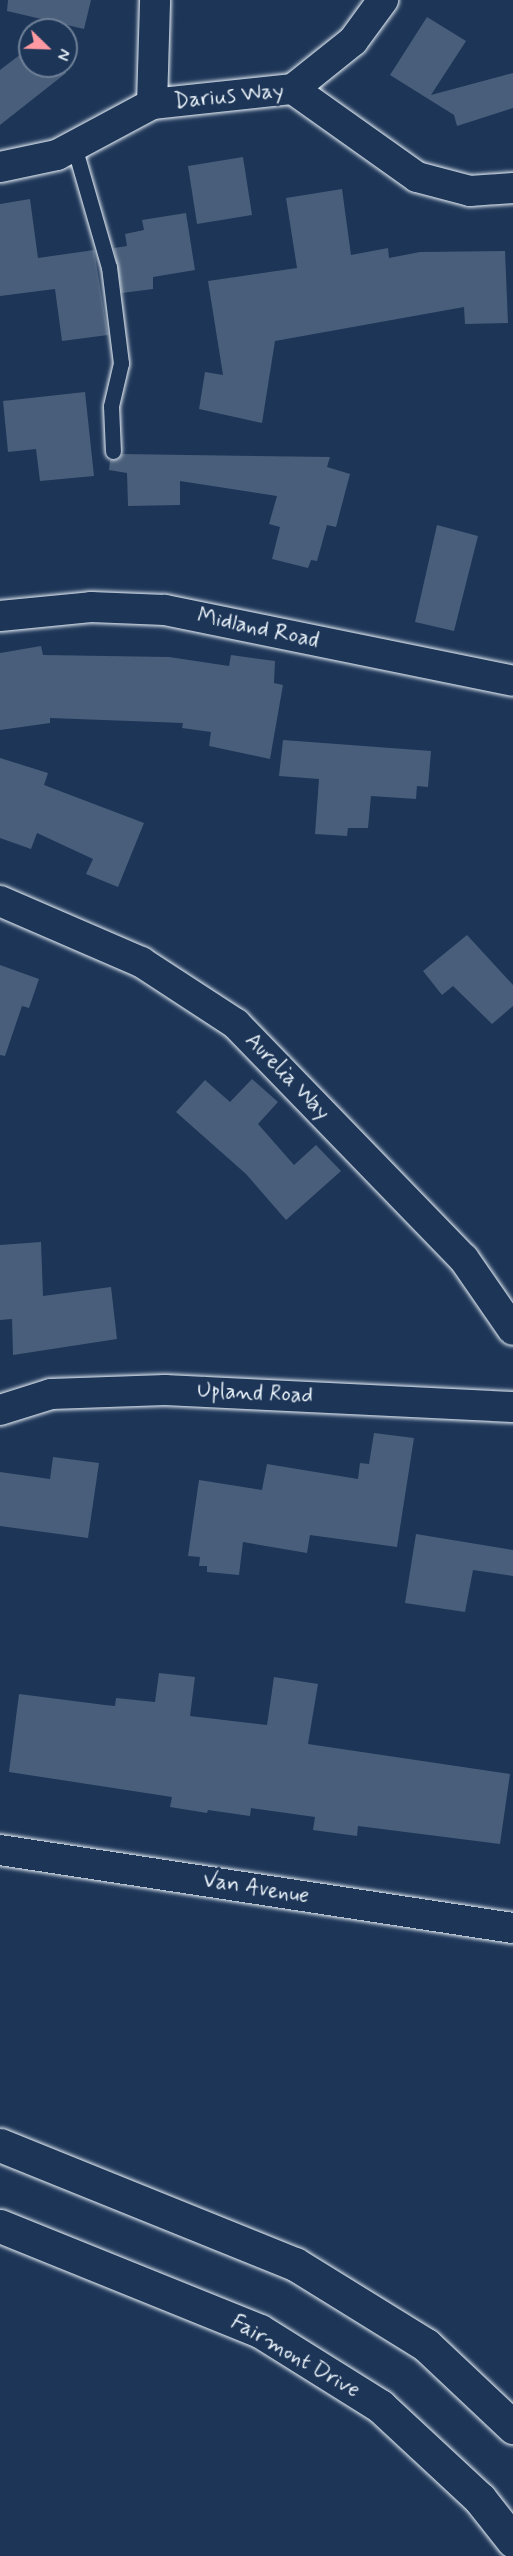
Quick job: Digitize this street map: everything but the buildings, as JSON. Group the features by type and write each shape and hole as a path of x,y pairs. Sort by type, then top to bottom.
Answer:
{"main road":[{"path":"0,2145 295,2264 426,2345 513,2427"},
{"name":"Fairmont Drive","path":"0,2226 260,2331 380,2406 480,2499 513,2541"}],"street":[{"path":"152,105 155,0"},
{"path":"293,89 353,41 383,0"},
{"name":"Darius Way","path":"0,167 57,155 152,105 293,89 417,177 470,191 513,188"},
{"name":"Midland Road","path":"0,616 91,608 165,610 513,681"},
{"name":"Aurelia Way","path":"0,902 141,962 236,1024 464,1259 513,1329"},
{"name":"Upland Road","path":"0,1410 51,1394 165,1390 513,1407"},
{"name":"Van Avenue","path":"0,1850 513,1928"}],"lane":[{"path":"74,146 110,267 121,363 111,406 113,451"}]}
